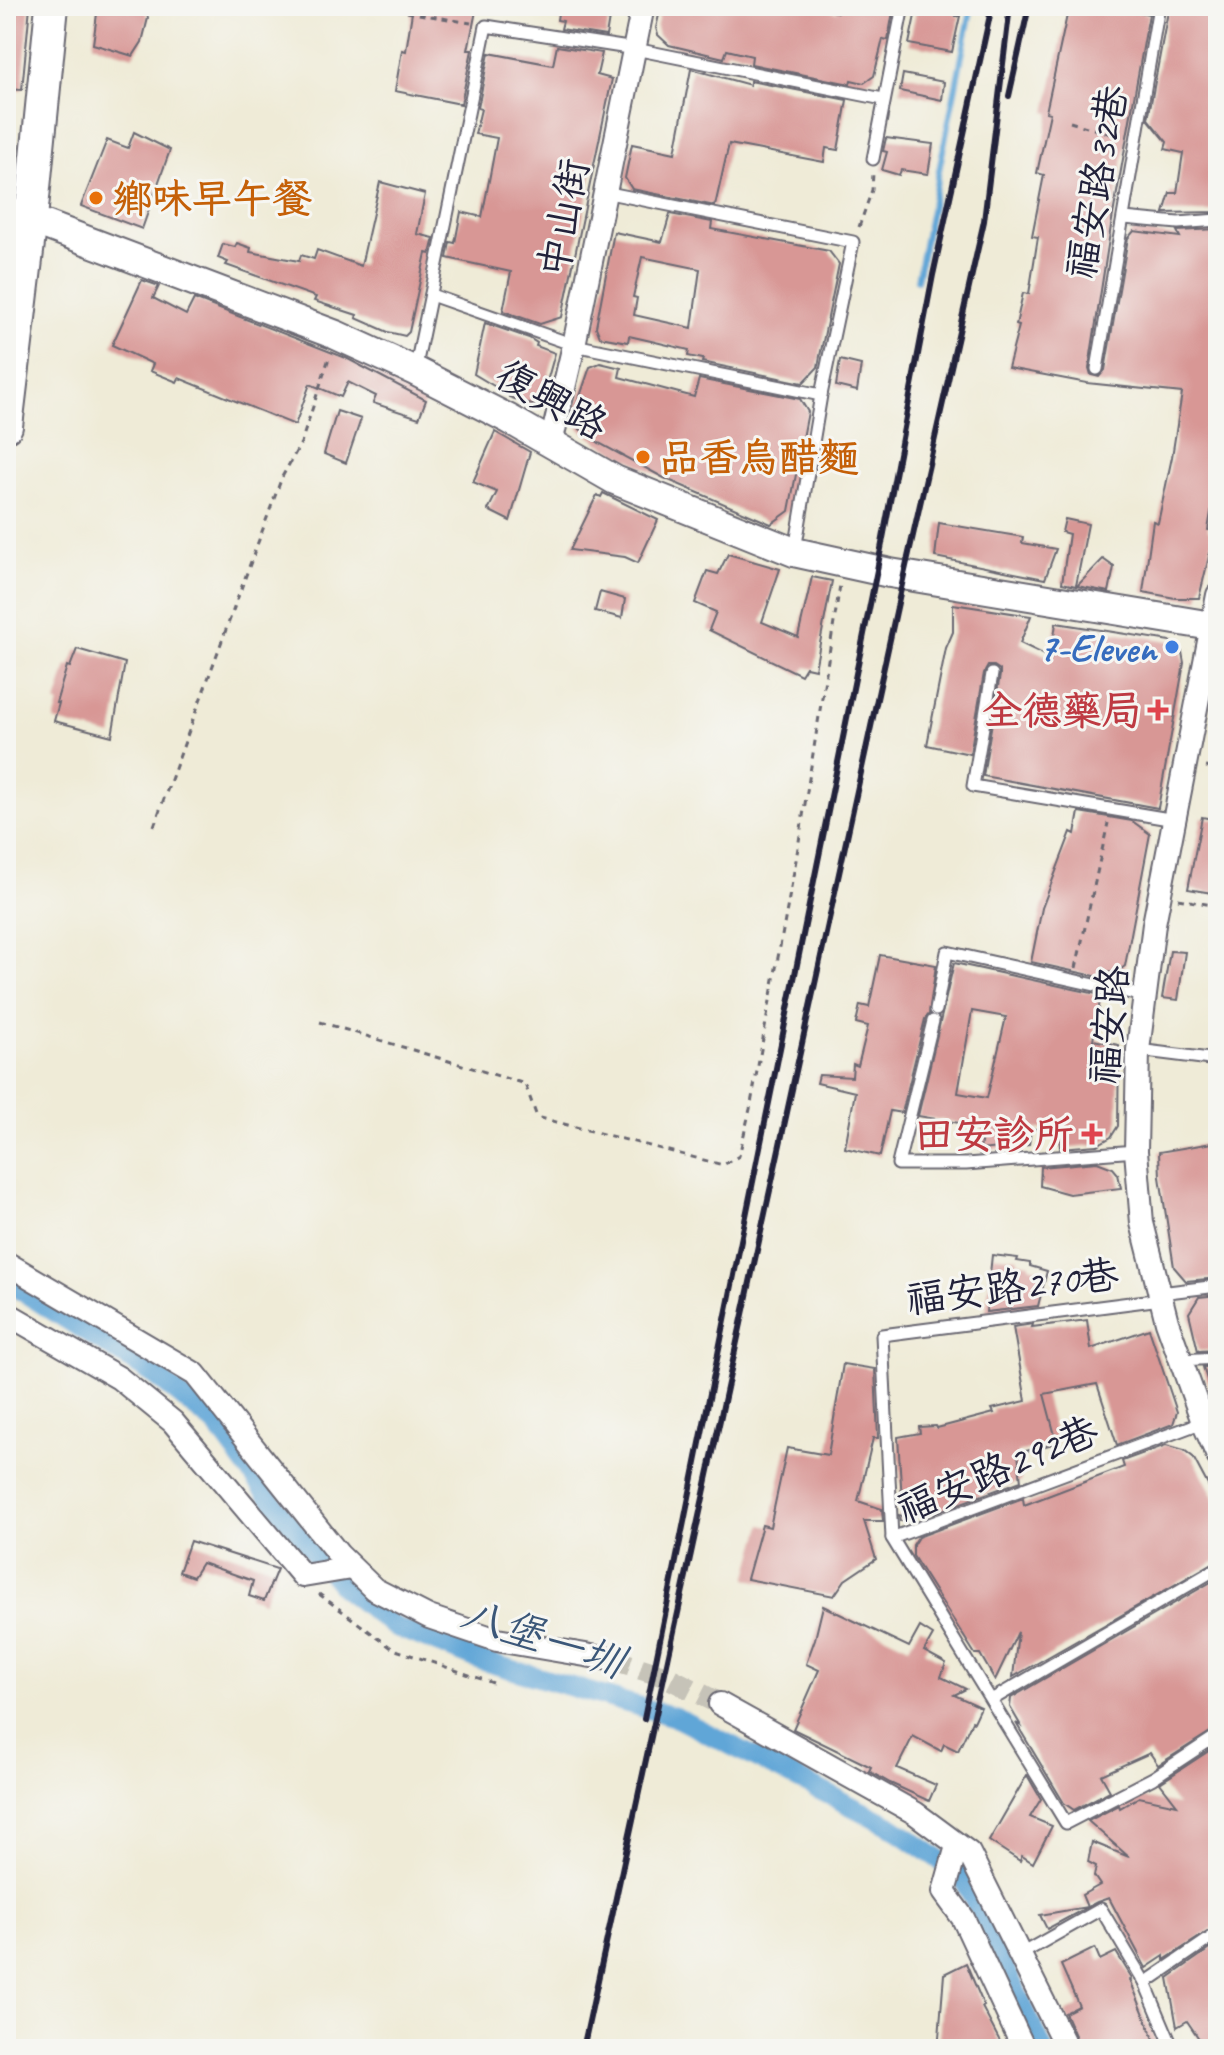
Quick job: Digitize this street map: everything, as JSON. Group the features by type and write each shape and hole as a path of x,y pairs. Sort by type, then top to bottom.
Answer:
{"main road":[{"path":"6,426 19,214 52,6"}],"street":[{"name":"中山街","path":"551,443 643,6"},
{"name":"復興路","path":"19,214 336,335 415,371 615,480 794,552 890,573 1214,626"},
{"name":"福安路","path":"1218,595 1160,896 1144,996 1138,1050 1136,1151 1142,1223 1161,1296 1203,1422 1218,1456"},
{"path":"6,1263 195,1374 351,1568 374,1589 429,1617 497,1640 609,1659"},
{"path":"6,1313 119,1378 173,1422 303,1576 351,1568"},
{"path":"720,1704 915,1813 969,1853 1067,2049"},
{"path":"957,1846 944,1892 963,1918 1024,2049"}],"lane":[{"path":"873,159 903,6"},
{"name":"福安路32巷","path":"1097,369 1159,6"},
{"path":"415,371 486,26 635,49 883,99"},
{"path":"604,192 853,242 821,395 794,552"},
{"path":"1124,218 1178,223 1218,220"},
{"path":"431,295 574,345 821,395"},
{"path":"992,674 973,786 1175,820"},
{"path":"1136,1151 966,1164 898,1164 947,952 1144,996"},
{"path":"1138,1050 1218,1060"},
{"path":"1161,1296 1218,1286"},
{"name":"福安路270巷","path":"892,1538 882,1335 1161,1296"},
{"path":"1181,1360 1218,1358"},
{"name":"福安路292巷","path":"1203,1422 892,1538 1066,1823 1153,1778 1218,1735"},
{"path":"993,1699 1218,1568"},
{"path":"1021,1954 1101,1909 1145,1983 1173,2049"},
{"path":"1145,1983 1218,1933"}],"path":[{"path":"407,12 486,26"},
{"path":"1070,122 1136,141"},
{"path":"853,242 872,190 873,159"},
{"path":"154,826 282,477 301,443 336,335"},
{"path":"320,1022 525,1084 537,1117 723,1165 739,1156 796,860 843,562"},
{"path":"1074,979 1111,809"},
{"path":"1160,896 1218,906"},
{"path":"303,1576 317,1593 393,1649 493,1683"}],"building":[{"path":"6,6 30,6 22,90 6,89"},
{"path":"98,6 145,6 148,18 142,42 133,56 93,44"},
{"path":"413,6 477,6 461,104 395,91 402,50 406,51"},
{"path":"559,6 582,6 610,12 606,36 561,29 563,21 557,20"},
{"path":"661,6 806,6 837,12 837,6 894,6 888,40 883,39 874,76 864,83 851,80 850,84 751,64 752,56 727,50 724,58 669,45 658,35 656,28"},
{"path":"917,6 958,6 956,16 960,16 952,52 909,44"},
{"path":"1069,6 1112,6 1149,14 1111,226 1089,368 1091,375 1099,377 1105,370 1128,238 1134,231 1180,237 1177,231 1218,229 1218,471 1208,530 1215,531 1199,598 1175,598 1143,592 1153,521 1158,523 1182,393 1087,383 1008,368 1019,326 1016,325 1023,293 1029,294 1038,237 1032,236 1044,175 1037,173 1050,113 1046,112"},
{"path":"1169,6 1218,6 1218,212 1164,213 1170,193 1177,193 1183,153 1165,149 1167,142 1148,119"},
{"path":"557,46 602,53 597,75 612,79 562,317 540,324 503,311 511,272 447,258 450,242 455,243 461,212 482,217 497,138 475,134 489,53 553,65"},
{"path":"691,69 750,85 750,81 847,100 838,150 826,148 824,162 729,144 715,206 632,189 625,178 632,144 675,153"},
{"path":"903,74 944,82 942,100 900,91"},
{"path":"134,132 170,150 142,229 81,206 107,140 128,148"},
{"path":"886,138 933,144 928,174 901,170 899,175 882,170 887,152 883,151"},
{"path":"380,182 425,194 417,234 434,238 430,254 426,253 409,332 405,336 314,301 316,297 226,265 228,262 218,258 223,244 235,247 237,243 251,248 250,252 299,261 301,255 314,259 317,250 361,266"},
{"path":"670,214 712,222 711,229 829,251 839,264 818,367 803,383 702,362 703,359 688,356 689,350 629,336 628,342 600,337 596,327 614,232 662,242","holes":["642,257 700,269 692,328 634,315 637,298 633,297"]},
{"path":"142,280 159,286 153,298 186,315 194,299 346,358 426,400 419,418 373,403 376,396 348,382 341,397 310,384 295,425 179,378 177,382 150,371 153,364 112,345"},
{"path":"485,323 529,338 537,343 536,346 555,353 546,385 535,406 509,397 474,374"},
{"path":"840,360 861,365 857,391 836,386"},
{"path":"600,363 621,368 619,377 694,397 699,379 800,399 808,412 789,511 771,524 664,478 599,443 580,429 574,414 590,367"},
{"path":"337,411 361,419 346,463 324,454"},
{"path":"495,432 530,452 510,521 488,510 497,492 473,482"},
{"path":"603,493 658,520 638,563 625,557 570,550 597,495 601,497"},
{"path":"1065,519 1088,524 1076,586 1062,583 1069,534 1062,532"},
{"path":"939,523 1023,537 1022,543 1056,549 1045,579 935,557"},
{"path":"728,554 780,569 762,622 798,637 812,577 832,581 815,669 806,667 801,675 709,630 716,612 695,603 707,571 718,574"},
{"path":"1103,559 1114,567 1109,592 1077,586"},
{"path":"600,592 625,599 622,618 595,611"},
{"path":"953,604 1031,616 1020,643 1051,658 1056,623 1170,641 1182,652 1184,663 1158,808 983,776 1000,675 1000,670 994,666 988,666 984,673 970,754 927,745 946,648 953,632"},
{"path":"77,649 125,663 112,736 54,721 67,666 70,667"},
{"path":"1079,812 1132,821 1150,834 1125,966 1116,973 1106,972 1104,978 1031,962 1042,908 1071,832 1075,834"},
{"path":"1202,817 1218,820 1218,894 1188,889"},
{"path":"1170,951 1185,952 1178,1000 1162,998"},
{"path":"880,955 936,965 929,1014 925,1019 902,1113 890,1111 880,1156 845,1148 855,1092 817,1083 819,1075 852,1077 853,1064 858,1066 868,1026 856,1023 860,1005 869,1007"},
{"path":"954,963 1101,995 1093,1040 1119,1045 1118,1126 1111,1137 1097,1145 1060,1148 1059,1130 1031,1129 1029,1145 980,1150 983,1127 918,1116","holes":["972,1011 1006,1017 987,1098 958,1093"]},
{"path":"1218,1142 1218,1278 1186,1281 1174,1267 1159,1152"},
{"path":"1097,1162 1113,1168 1118,1174 1121,1188 1069,1194 1040,1186 1041,1167"},
{"path":"992,1255 1018,1258 1017,1261 1047,1271 1038,1306 986,1312"},
{"path":"1218,1295 1218,1350 1198,1351 1189,1313 1199,1297"},
{"path":"1087,1320 1091,1349 1149,1329 1177,1412 1173,1424 1117,1445 1097,1384 1044,1394 1057,1443 1018,1453 1021,1481 934,1513 939,1505 908,1518 909,1521 900,1521 899,1515 903,1516 898,1437 920,1433 919,1427 937,1428 1026,1401 1013,1327"},
{"path":"843,1364 875,1369 878,1438 873,1438 858,1501 882,1509 883,1521 864,1521 876,1559 845,1580 834,1596 747,1579 762,1525 770,1527 787,1448 828,1455"},
{"path":"1203,1367 1218,1367 1218,1403 1215,1404"},
{"path":"1166,1445 1184,1450 1193,1457 1218,1504 1218,1560 1013,1677 1018,1632 995,1680 913,1556 913,1545 918,1537 1023,1498 1024,1505 1124,1467 1122,1461"},
{"path":"190,1541 277,1569 264,1601 249,1596 253,1581 202,1563 193,1577 179,1572"},
{"path":"1218,1578 1218,1727 1158,1765 1150,1753 1101,1775 1110,1791 1074,1810 1064,1803 1016,1723 1021,1726 1010,1707 1011,1698"},
{"path":"823,1606 909,1647 920,1627 933,1635 924,1651 946,1663 941,1677 966,1689 954,1695 981,1707 958,1751 944,1744 941,1751 913,1736 897,1768 936,1785 929,1801 869,1771 871,1767 793,1729 819,1670 806,1664"},
{"path":"1218,1745 1218,1912 1215,1915 1218,1925 1146,1968 1109,1898 1047,1929 1040,1915 1087,1907 1082,1895 1100,1885 1094,1876 1096,1866 1088,1862 1092,1842 1129,1857 1088,1821 1139,1797 1177,1805 1160,1783"},
{"path":"1027,1775 1041,1799 1030,1817 1052,1826 1033,1863 1022,1856 1020,1861 989,1841"},
{"path":"1218,1943 1218,2049 1206,2049 1187,2021 1177,2027 1168,1978"},
{"path":"1095,1948 1100,1960 1116,1952 1132,1978 1130,1980 1158,2049 1081,2049 1065,2013 1079,2006 1061,1965"},
{"path":"966,1963 982,2007 1004,2049 982,2049 980,2044 967,2049 941,2049 939,2038 944,1974"}],"waterway":[{"path":"917,280 972,6"},
{"name":"八堡一圳","path":"6,1281 156,1376 217,1426 288,1522 344,1588 393,1626 483,1661 675,1717 889,1825 962,1875 1043,2049"}],"tunnel":[{"path":"609,1659 667,1677 720,1704"}],"railway":[{"path":"644,1719 877,570 933,275 992,6"},
{"path":"583,2049 984,221 1010,6"},
{"path":"1009,96 1029,6"}],"place":[{"name":"鄉味早午餐","path":"96,198"},
{"name":"品香烏醋麵","path":"643,457"},
{"name":"7-Eleven","path":"1172,647"},
{"name":"全德藥局","path":"1158,710"},
{"name":"田安診所","path":"1092,1134"}]}
